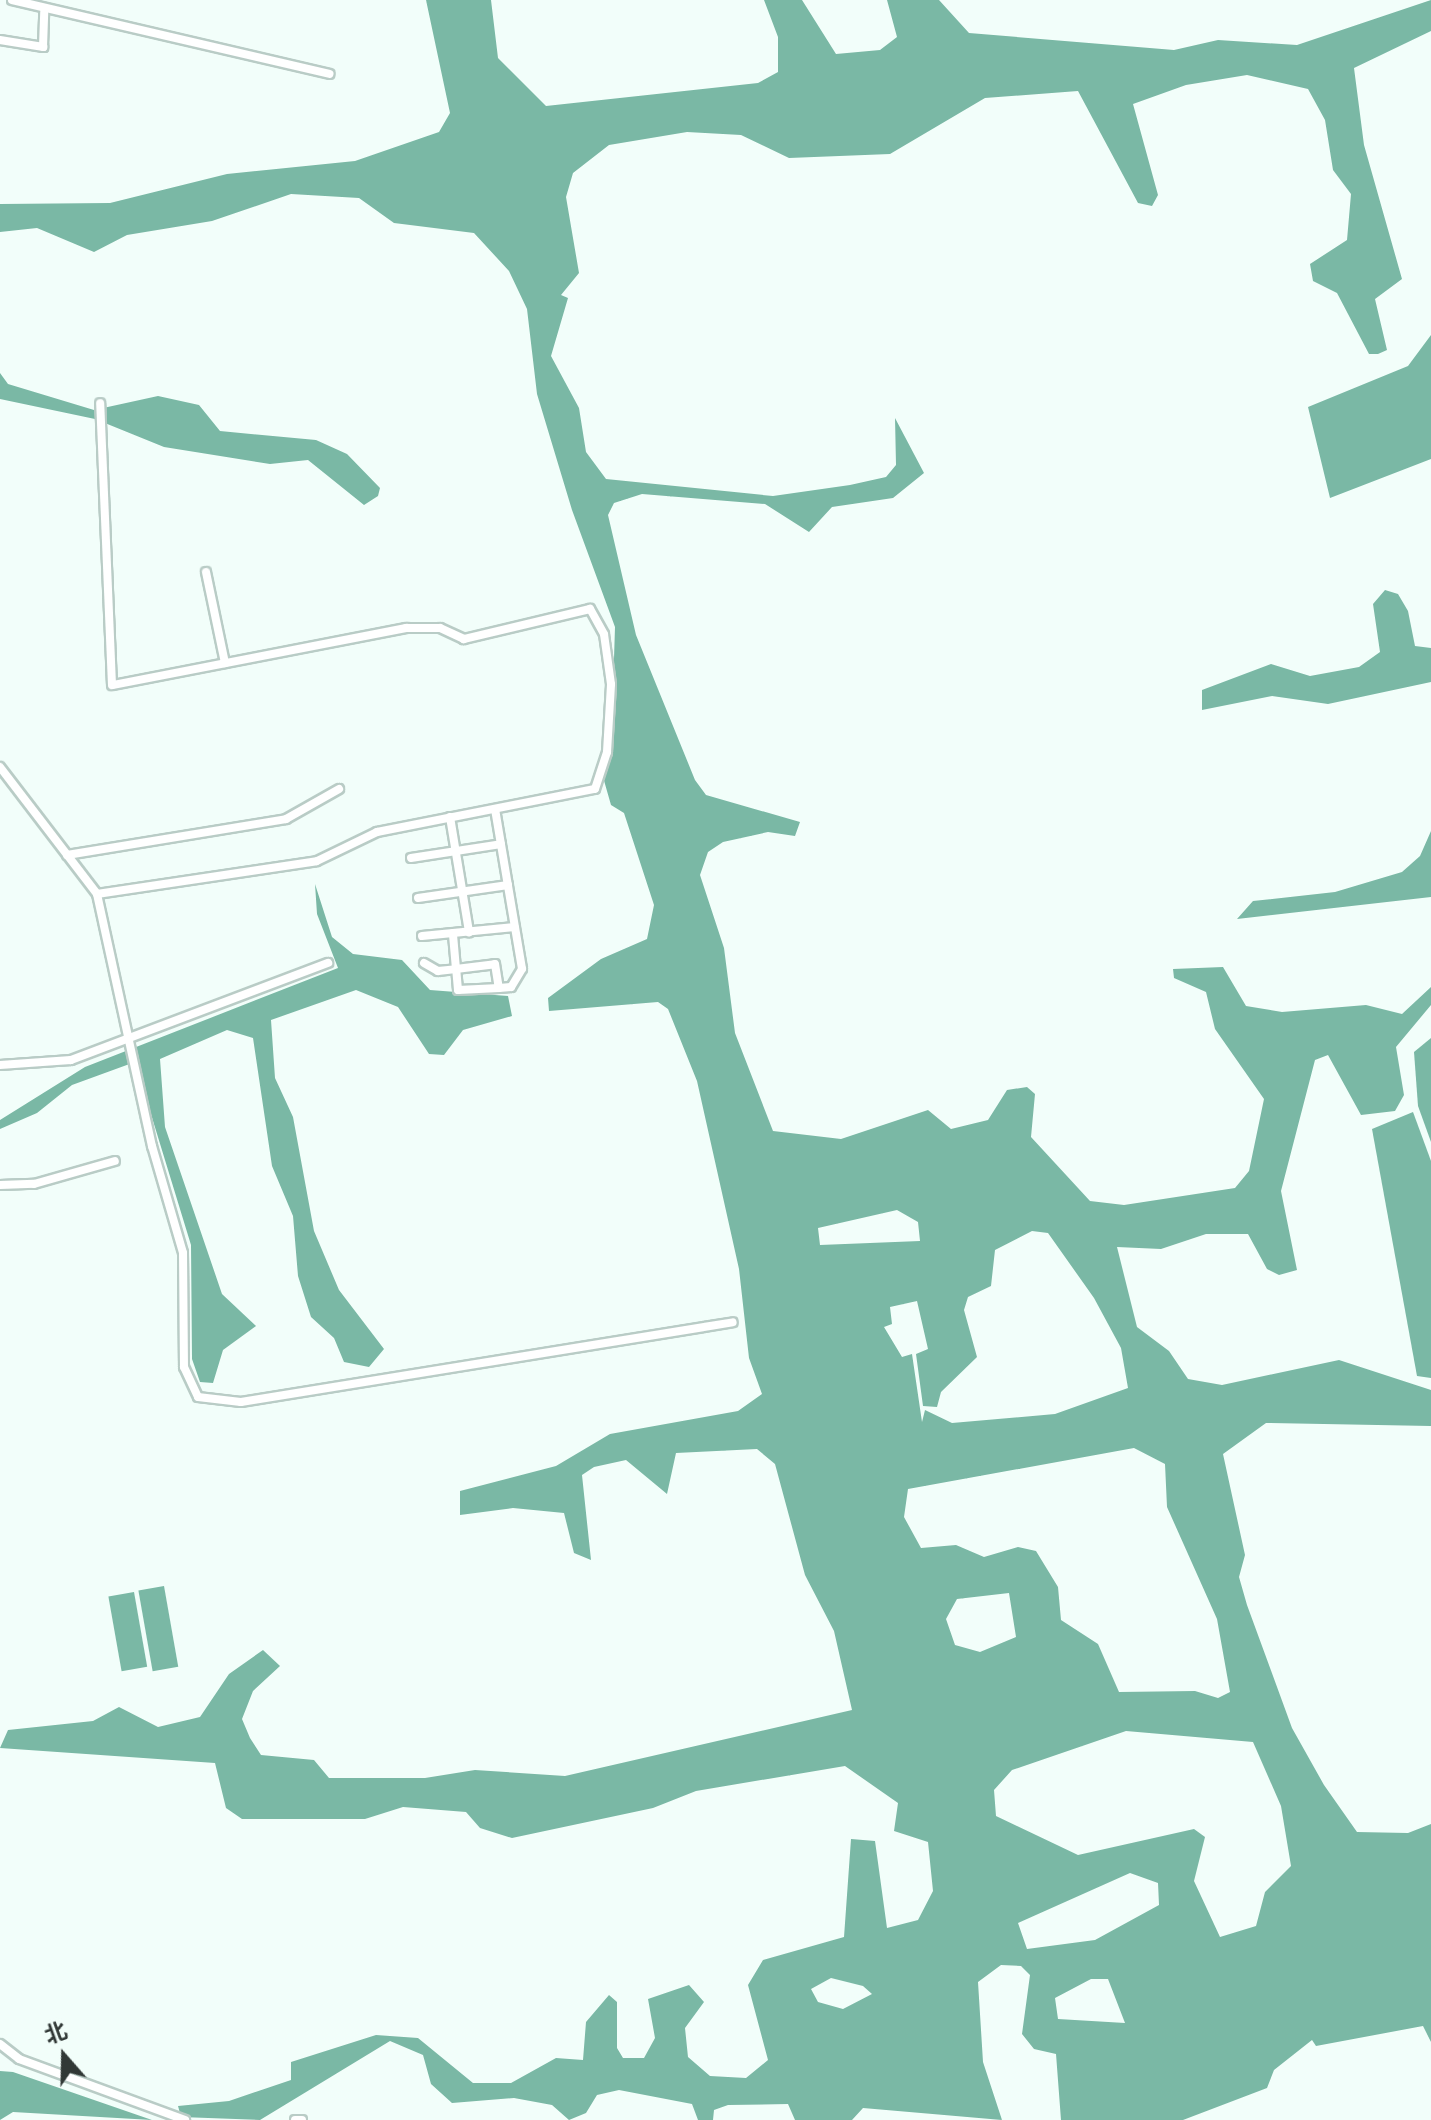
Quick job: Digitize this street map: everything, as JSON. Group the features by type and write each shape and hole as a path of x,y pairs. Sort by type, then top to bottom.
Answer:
{"street":[{"path":"12,0 44,12 330,74"},
{"path":"0,40 43,47 44,12"},
{"path":"97,894 317,861 377,832 595,789 607,752 611,684 594,611 569,610 464,639 440,628 406,628 112,685 100,406"},
{"path":"206,572 225,663"},
{"path":"0,767 97,894 133,1063 183,1253 184,1367 198,1397 241,1402 733,1322"},
{"path":"67,855 286,819 339,789"},
{"path":"453,933 458,990 511,987 522,969 495,809"},
{"path":"450,817 469,932"},
{"path":"411,858 501,844"},
{"path":"418,898 508,885"},
{"path":"422,936 515,927"},
{"path":"0,1065 71,1060 129,1044 328,963"},
{"path":"424,963 456,969 495,964 499,988"},
{"path":"0,1185 34,1184 115,1161"},
{"path":"0,2044 19,2059 185,2120"},
{"path":"295,2120 302,2120"}],"shaded area":[{"path":"426,0 491,0 498,58 546,106 758,83 778,72 778,37 764,0 802,0 836,54 880,50 897,37 887,0 939,0 969,33 1174,50 1218,40 1297,45 1431,0 1431,31 1354,68 1364,145 1402,279 1375,299 1387,350 1378,354 1369,354 1337,293 1313,281 1310,264 1347,240 1351,194 1333,170 1325,120 1308,89 1247,75 1186,85 1133,104 1158,195 1152,206 1138,203 1078,91 985,98 890,154 789,158 741,135 687,132 609,145 573,173 566,197 579,273 561,295 568,298 551,356 579,408 586,452 606,479 773,496 850,485 886,477 896,465 895,418 924,473 893,498 832,507 809,532 765,504 642,494 614,503 608,515 636,635 695,780 706,795 800,822 795,836 768,832 723,842 708,852 700,875 724,948 735,1033 773,1131 841,1139 928,1110 951,1129 988,1120 1007,1090 1027,1087 1035,1094 1031,1137 1090,1201 1124,1205 1235,1188 1249,1171 1264,1099 1215,1029 1206,992 1174,978 1173,969 1223,967 1246,1006 1282,1012 1366,1005 1402,1014 1431,987 1431,1005 1396,1047 1404,1095 1395,1111 1361,1115 1328,1055 1315,1060 1281,1191 1297,1270 1279,1275 1267,1269 1248,1234 1206,1234 1161,1249 1117,1247 1137,1327 1169,1351 1188,1379 1222,1385 1339,1360 1431,1390 1431,1426 1266,1423 1223,1454 1245,1555 1239,1577 1247,1605 1292,1728 1324,1785 1357,1832 1408,1833 1431,1824 1431,2042 1423,2026 1316,2046 1312,2040 1274,2070 1267,2088 1183,2120 1061,2120 1056,2054 1034,2049 1022,2034 1030,1975 1021,1966 1001,1965 978,1982 983,2062 1002,2120 863,2108 852,2120 795,2120 788,2104 728,2105 714,2110 713,2120 698,2120 692,2104 619,2090 597,2095 586,2113 569,2120 552,2105 514,2098 452,2103 431,2084 423,2055 390,2041 260,2120 181,2117 178,2106 229,2101 291,2080 291,2062 376,2035 418,2038 473,2083 511,2083 556,2058 583,2060 586,2022 609,1995 617,2002 617,2048 623,2058 644,2058 655,2038 648,1999 689,1985 704,2002 685,2028 688,2057 710,2076 746,2078 768,2060 748,1985 763,1960 844,1937 851,1839 875,1841 887,1928 918,1920 933,1891 928,1842 894,1831 898,1803 845,1766 696,1791 653,1808 512,1838 480,1828 466,1812 403,1807 365,1819 242,1819 226,1808 215,1763 0,1748 8,1730 93,1721 119,1707 158,1727 200,1717 229,1674 263,1650 280,1666 253,1691 242,1719 250,1738 261,1755 314,1760 329,1778 425,1778 475,1770 565,1776 852,1710 834,1631 805,1575 775,1464 757,1449 676,1453 667,1494 626,1460 594,1467 582,1475 591,1560 574,1553 564,1513 513,1508 460,1515 460,1491 556,1466 610,1434 738,1411 762,1394 749,1358 739,1269 697,1081 668,1009 658,1002 549,1011 548,998 601,959 647,939 654,905 624,813 611,805 603,777 611,753 615,627 572,510 537,394 527,309 509,271 474,233 394,223 359,198 291,194 212,221 127,235 94,252 37,228 0,232 0,204 110,203 227,174 355,161 439,132 450,113","holes":["897,1210 918,1222 920,1241 820,1245 818,1228","1032,1231 1048,1233 1094,1298 1121,1348 1128,1388 1055,1414 952,1423 925,1410 922,1422 912,1354 902,1357 884,1327 892,1324 890,1307 917,1301 928,1349 916,1354 923,1406 937,1407 941,1392 977,1357 964,1310 968,1297 991,1286 995,1250","1134,1448 1165,1464 1167,1507 1217,1619 1230,1692 1218,1698 1195,1691 1119,1692 1098,1644 1061,1620 1058,1587 1036,1551 1018,1547 984,1557 956,1545 921,1548 904,1517 908,1489","1009,1593 1016,1637 980,1652 955,1645 946,1619 957,1599","1126,1731 1253,1742 1281,1806 1291,1866 1265,1892 1256,1926 1220,1937 1194,1881 1205,1837 1194,1829 1078,1855 996,1816 994,1790 1012,1770","1130,1873 1158,1883 1159,1905 1095,1940 1027,1949 1018,1923","831,1978 863,1986 872,1994 843,2009 818,2002 811,1989","1091,1979 1108,1979 1125,2023 1058,2019 1055,1998"]},
{"path":"1431,335 1431,459 1330,498 1308,407 1408,366"},
{"path":"0,373 8,384 94,410 158,396 199,405 220,431 316,440 347,454 380,488 378,496 364,505 308,460 270,464 164,447 95,419 0,399"},
{"path":"1385,590 1398,594 1408,611 1415,646 1431,648 1431,682 1328,704 1272,696 1202,710 1202,690 1271,664 1310,676 1359,667 1380,652 1373,604"},
{"path":"1431,831 1431,897 1237,919 1253,901 1335,892 1402,872 1420,856"},
{"path":"315,884 332,937 353,954 402,960 430,990 508,996 512,1016 463,1030 444,1055 429,1054 398,1007 356,990 271,1020 275,1078 293,1117 314,1231 339,1290 384,1349 369,1367 344,1362 334,1338 311,1317 298,1276 293,1216 272,1166 253,1038 227,1030 160,1059 165,1127 222,1294 256,1326 223,1350 213,1383 200,1382 192,1359 191,1245 135,1062 72,1085 37,1113 0,1129 0,1120 85,1067 338,968 317,914"},
{"path":"1431,1038 1431,1142 1418,1106 1414,1052"},
{"path":"1413,1112 1431,1161 1431,1378 1417,1376 1372,1129"},
{"path":"164,1586 178,1667 153,1671 138,1591"},
{"path":"134,1592 147,1667 122,1671 108,1597"},
{"path":"0,2071 13,2072 152,2120 13,2112 0,2120"}]}
